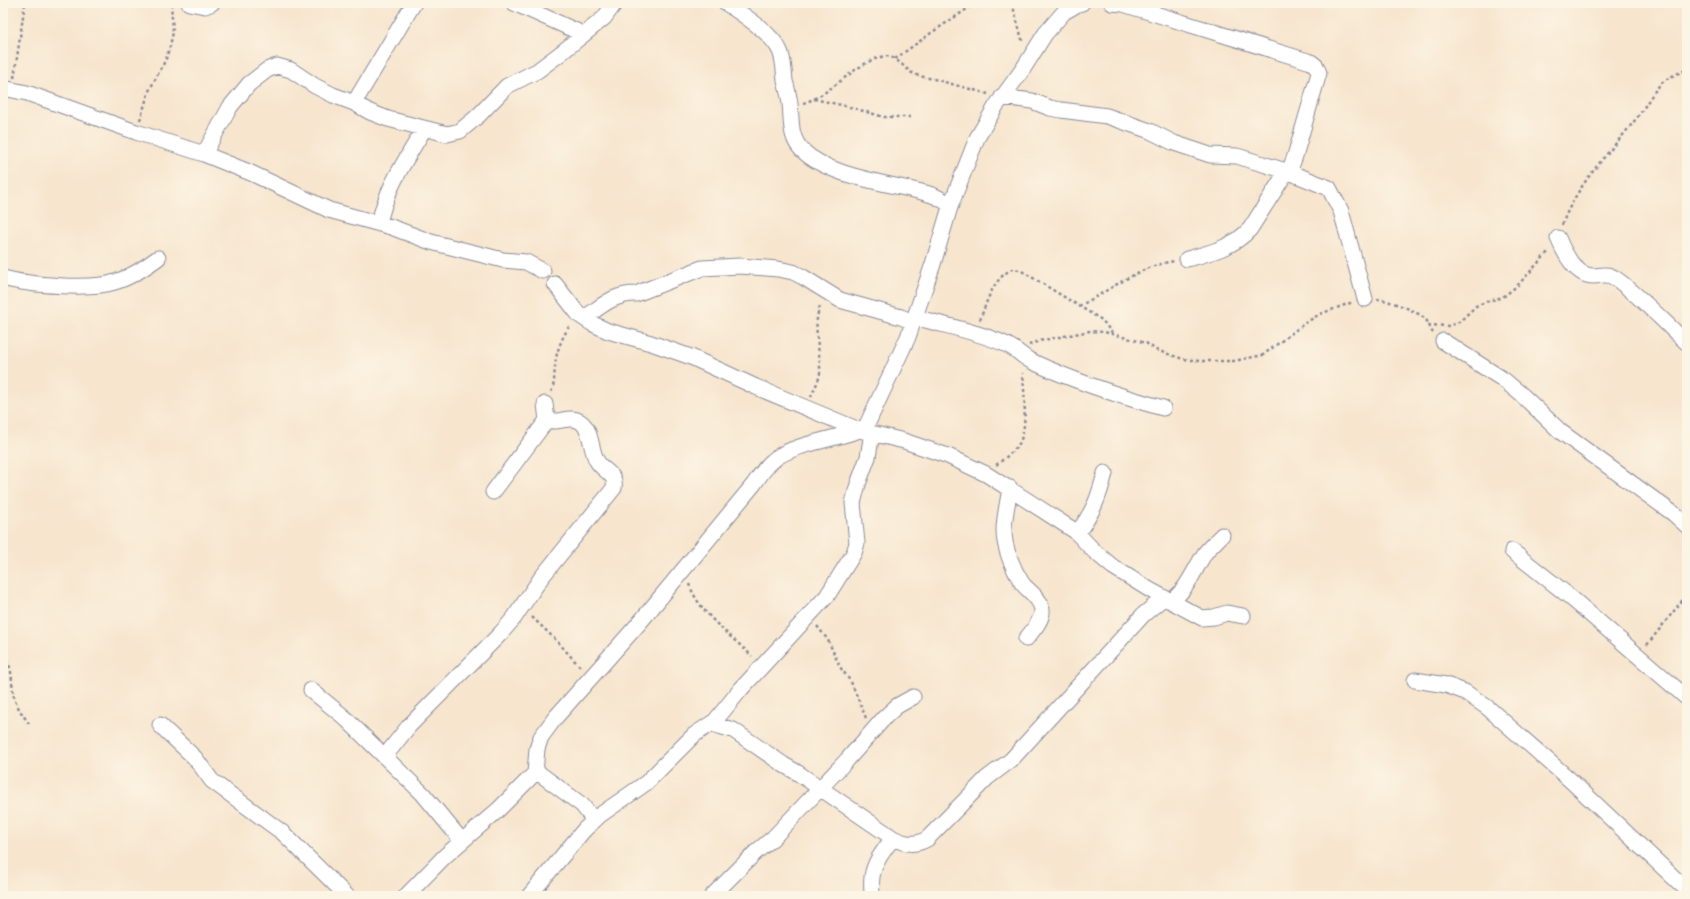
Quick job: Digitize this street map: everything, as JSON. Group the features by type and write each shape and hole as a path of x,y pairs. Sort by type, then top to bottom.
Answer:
{"street":[{"path":"189,3 205,6 212,3"},
{"path":"354,103 414,3"},
{"path":"514,3 582,34"},
{"path":"204,154 230,107 248,84 267,70 277,66 291,70 315,86 388,119 447,134 460,131 478,116 507,86 537,70 604,18 616,3"},
{"path":"726,3 760,29 780,50 790,104 790,124 795,141 801,150 828,167 931,195 951,205"},
{"path":"529,896 594,820 646,783 694,735 712,724 832,589 854,553 857,543 857,532 854,520 854,503 858,484 868,457 865,431 914,319 940,245 951,205 977,138 1002,97 1029,60 1044,34 1064,12 1082,3"},
{"path":"1112,3 1124,4 1311,62 1316,66 1319,73 1295,156 1288,171 1250,229 1243,238 1220,250 1187,260"},
{"path":"7,89 27,93 136,132 204,154 252,173 329,210 465,251 503,260 526,262 543,271"},
{"path":"1002,97 1032,101 1050,108 1061,110 1107,116 1150,131 1174,143 1210,155 1237,156 1288,171 1329,188 1341,211 1365,299"},
{"path":"379,224 382,208 390,187 424,129"},
{"path":"1558,238 1567,256 1581,273 1588,276 1603,274 1619,281 1687,343"},
{"path":"3,278 26,283 40,284 83,286 104,285 114,283 134,274 158,258"},
{"path":"580,315 617,296 636,294 702,268 740,266 778,268 793,272 803,277 826,293 840,300 900,317 975,334 1006,344 1033,362 1078,380 1163,408"},
{"path":"555,284 580,315 608,331 651,343 691,357 806,408 865,431 928,449 986,474 1010,488 1077,533 1113,567 1128,578 1202,618 1214,617 1227,613 1243,616"},
{"path":"1443,341 1504,380 1523,396 1560,432 1674,514 1687,526"},
{"path":"493,492 547,420 545,404"},
{"path":"385,756 409,726 501,633 521,608 541,578 611,493 615,482 612,476 597,462 589,435 584,425 577,420 552,422 547,420"},
{"path":"406,896 445,856 498,810 531,777 536,771 537,749 541,737 555,718 684,570 768,465 777,457 790,451 865,431"},
{"path":"1077,533 1095,507 1105,473"},
{"path":"1010,488 1004,532 1006,545 1015,570 1023,584 1041,603 1042,611 1039,620 1026,639"},
{"path":"712,724 733,730 893,838 909,844 920,844 927,839 987,778 1016,755 1143,615 1161,600 1168,600 1180,594 1206,551 1222,535"},
{"path":"1512,550 1569,596 1687,698"},
{"path":"1415,680 1446,685 1465,692 1488,708 1569,779 1685,891"},
{"path":"311,690 344,717 385,756 423,794 462,841"},
{"path":"712,896 756,852 773,838 897,706 913,697"},
{"path":"160,725 195,758 212,781 283,833 347,896"},
{"path":"536,771 582,805 594,820"},
{"path":"872,896 871,879 874,869 878,860 893,838"}],"path":[{"path":"7,89 25,3"},
{"path":"136,132 149,91 166,59 170,46 173,32 171,3"},
{"path":"895,59 976,3"},
{"path":"1012,3 1029,60"},
{"path":"814,99 848,74 881,56 887,56 895,59 902,67 915,74 1002,97"},
{"path":"1428,326 1449,326 1459,322 1476,306 1503,297 1518,285 1536,266 1558,238 1572,203 1582,184 1639,115 1665,80 1687,69"},
{"path":"790,104 814,99 884,117 910,117"},
{"path":"1079,306 1147,270 1166,262 1187,260"},
{"path":"975,334 993,287 999,278 1012,269 1020,270 1102,320 1112,334"},
{"path":"806,408 820,374 816,328 818,311 826,293"},
{"path":"986,474 1012,452 1019,443 1022,432 1024,408 1019,353 1039,341 1090,331 1112,334 1146,343 1156,350 1184,359 1200,361 1234,361 1262,355 1305,323 1320,314 1342,305 1370,298 1392,302 1421,315 1426,320 1432,332 1443,341"},
{"path":"545,404 545,399 553,388 558,349 580,315"},
{"path":"684,570 691,591 697,602 763,667"},
{"path":"1638,656 1685,597"},
{"path":"521,608 557,641 590,679"},
{"path":"808,617 828,640 840,667 851,682 871,733"},
{"path":"3,655 8,660 12,676 15,701 30,725"}]}
